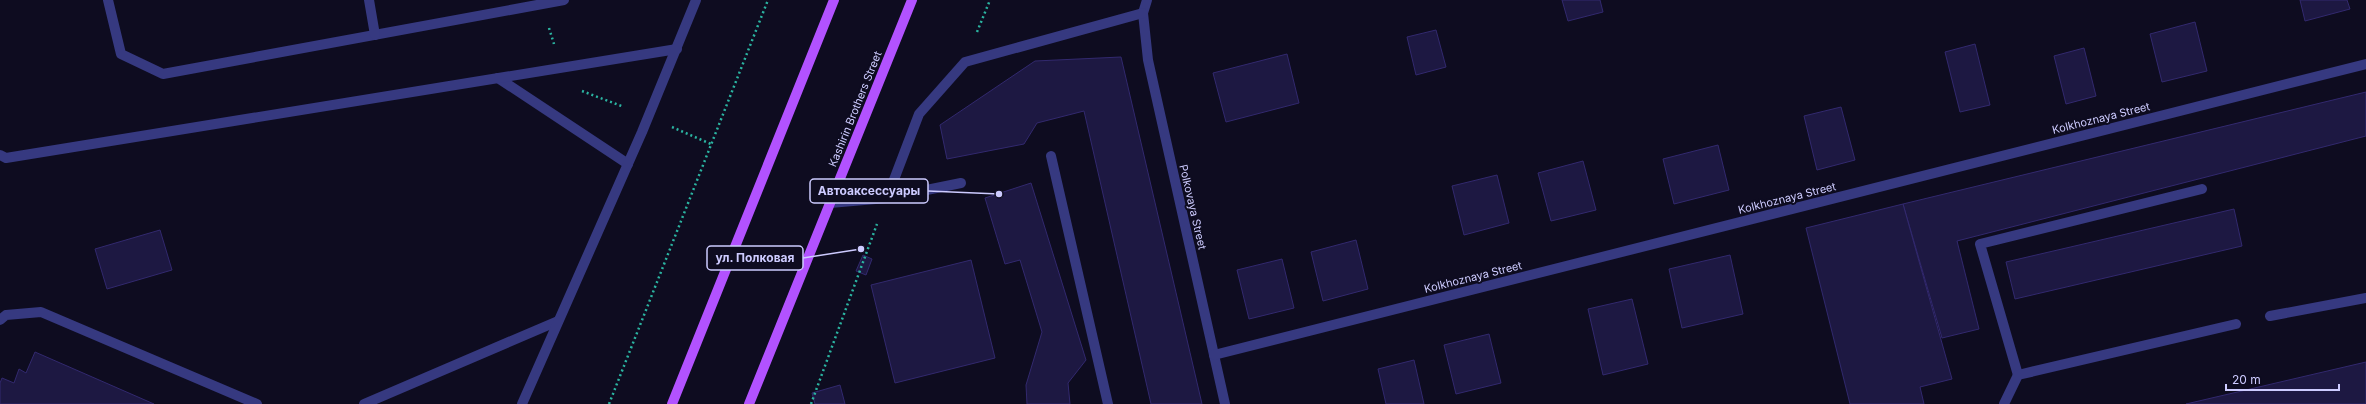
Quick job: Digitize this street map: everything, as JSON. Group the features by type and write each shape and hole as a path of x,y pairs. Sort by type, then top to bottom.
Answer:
{"main road":[{"path":"672,404 834,0"},
{"name":"Kashirin Brothers Street","path":"749,404 912,0"}],"street":[{"path":"108,0 120,54 163,74 564,0"},
{"path":"369,0 375,35"},
{"path":"522,404 628,164 677,49 696,0"},
{"path":"887,198 919,114 965,62 1143,13 1147,0"},
{"name":"Polkovaya Street","path":"1143,13 1148,60 1226,404"},
{"path":"0,156 14,156 677,49"},
{"name":"Kolkhoznaya Street","path":"1214,354 2366,64"},
{"path":"498,78 628,164"},
{"path":"1051,156 1108,404"},
{"path":"830,203 887,198 961,183"},
{"path":"2004,404 2018,375 1980,244 2202,189"},
{"path":"2270,316 2366,298"},
{"path":"0,320 6,315 41,312 257,404"},
{"path":"364,404 558,321"},
{"path":"2018,375 2236,324"}],"path":[{"path":"609,404 768,0"},
{"path":"543,4 564,84 648,116 711,144"},
{"path":"811,404 887,198"}],"building":[{"path":"1562,0 1600,0 1603,12 1568,21"},
{"path":"2300,0 2347,0 2350,9 2305,21"},
{"path":"2195,22 2207,71 2162,82 2150,34"},
{"path":"1436,30 1446,67 1416,75 1407,37"},
{"path":"1975,44 1990,105 1960,112 1945,52"},
{"path":"2084,48 2096,96 2066,104 2054,56"},
{"path":"1287,54 1299,103 1226,122 1213,73"},
{"path":"1121,57 1202,404 1151,404 1084,111 1037,123 1024,144 947,159 940,125 1035,61"},
{"path":"2366,92 2366,136 1957,241 1979,329 1942,338 1903,204"},
{"path":"1841,107 1855,160 1817,170 1804,116"},
{"path":"1718,145 1729,190 1674,204 1663,159"},
{"path":"1583,161 1596,210 1551,221 1538,173"},
{"path":"1497,175 1509,223 1464,235 1452,186"},
{"path":"1031,183 1086,360 1068,383 1070,404 1027,404 1026,385 1042,332 1020,260 1005,264 985,198"},
{"path":"1903,204 1952,379 1920,387 1924,404 1850,404 1806,228"},
{"path":"2234,209 2242,246 2015,299 2006,262"},
{"path":"160,230 172,270 107,289 95,249"},
{"path":"1356,240 1368,289 1323,301 1311,252"},
{"path":"863,255 872,259 866,275 856,271"},
{"path":"1730,255 1743,314 1682,328 1669,269"},
{"path":"1282,259 1294,308 1249,319 1237,270"},
{"path":"971,260 995,358 895,383 871,285"},
{"path":"1632,299 1648,364 1603,375 1588,309"},
{"path":"1489,334 1501,383 1456,394 1444,345"},
{"path":"35,352 154,404 0,404 0,383 2,378 14,383 19,369 26,373"},
{"path":"1414,360 1424,404 1386,404 1378,369"},
{"path":"2366,362 2366,404 2186,404"},
{"path":"840,385 845,404 815,404 812,393"}],"place":[{"name":"Автоаксессуары","path":"999,194"},
{"name":"ул. Полковая","path":"861,249"}]}
